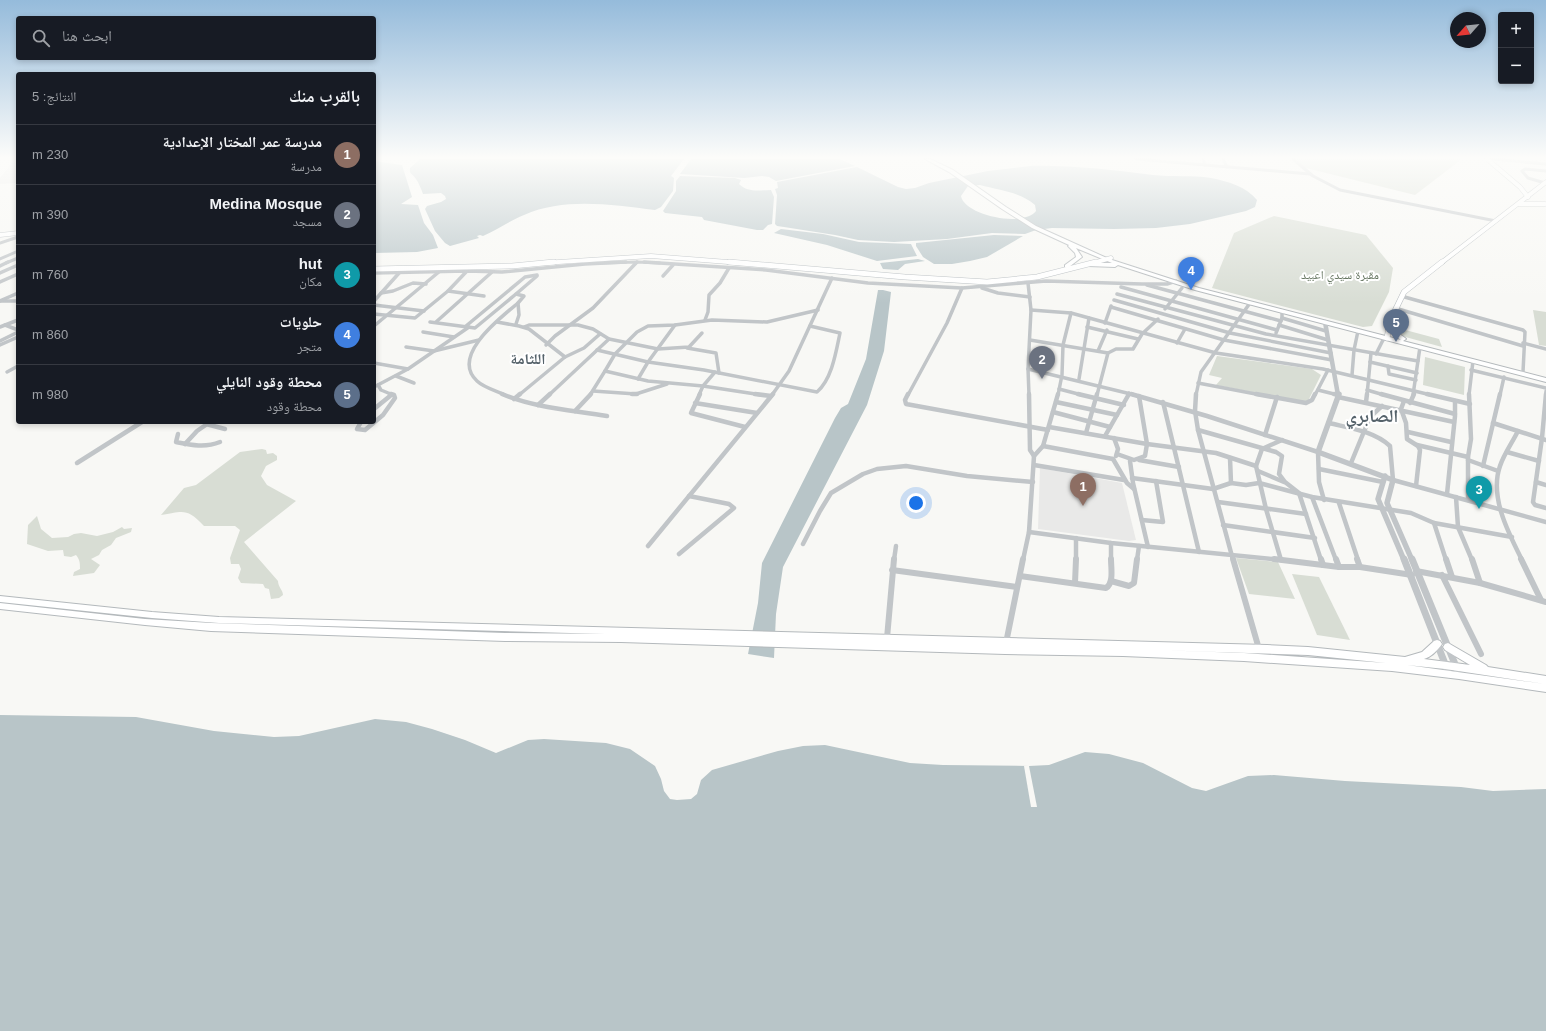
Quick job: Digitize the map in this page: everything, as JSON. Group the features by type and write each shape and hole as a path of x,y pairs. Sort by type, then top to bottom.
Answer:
{"main road":[{"path":"1004,207 1019,218 1062,240 1140,272"},
{"path":"1385,335 1395,308 1401,296 1407,289 1515,207"},
{"path":"1047,232 1106,258 1197,289 1358,331 1398,337 1409,342 1546,379"},
{"path":"0,236 16,235"},
{"path":"1062,240 1075,249 1079,254 1078,259 1067,266"},
{"path":"376,269 413,266 512,266 636,256 716,260 873,273 991,278 1025,274 1106,258"},
{"path":"906,275 970,282 1004,281 1037,277 1090,265 1106,258"},
{"path":"1090,265 1112,265 1366,331 1380,331 1385,335 1420,347 1546,379"},
{"path":"376,266 388,267"},
{"path":"1147,284 1154,279 1153,276"},
{"path":"1167,286 1178,283"},
{"path":"0,599 152,615 219,620 1005,646 1308,651 1405,661 1546,688"},
{"path":"0,606 145,622 211,627 498,637 739,638"},
{"path":"792,639 887,638 1005,646 1244,657 1392,667 1447,669"},
{"path":"1405,661 1425,655 1437,644"},
{"path":"1448,647 1467,660 1489,671"},
{"path":"1457,671 1489,671 1546,680"}],"street":[{"path":"1425,207 1496,221"},
{"path":"0,243 16,236"},
{"path":"0,259 16,252"},
{"path":"0,259 8,262"},
{"path":"0,266 16,259"},
{"path":"713,267 716,260"},
{"path":"546,345 555,336 572,325 597,304 637,262"},
{"path":"376,273 440,271 509,272 598,263 637,262 729,268 868,283 962,288 1056,281 1126,284 1178,283 1177,294 1157,321 1142,334 1132,349 1116,349 1108,353 1030,340"},
{"path":"663,276 673,265"},
{"path":"0,274 16,267"},
{"path":"430,322 475,328 516,294 537,275 542,268"},
{"path":"705,320 708,312 709,295 720,283 729,268"},
{"path":"376,324 440,271"},
{"path":"376,314 414,318 448,291 467,271"},
{"path":"376,299 400,272"},
{"path":"436,322 492,272"},
{"path":"0,282 16,275"},
{"path":"376,421 383,415 395,398 394,395 380,390 376,386 408,369 468,327 525,277 537,275"},
{"path":"648,546 780,385 789,371 832,278"},
{"path":"1005,646 1016,587 1020,576 1029,532 1033,482 1034,456 1030,450 1028,369 1031,310 1028,282"},
{"path":"381,293 393,292 413,283 426,284"},
{"path":"1105,323 1117,294 1121,287 1126,284"},
{"path":"1147,284 1167,286"},
{"path":"1147,284 1177,294 1244,312 1326,331"},
{"path":"980,287 998,293 1030,297"},
{"path":"1121,287 1226,316 1278,328 1354,350 1418,361"},
{"path":"962,288 947,322 905,402 909,405 1048,429 1086,433 1147,444 1222,454 1285,482"},
{"path":"448,291 484,296"},
{"path":"0,301 16,294"},
{"path":"516,294 524,296 479,340 467,362 473,379 476,382 514,399 538,405 607,416"},
{"path":"1117,294 1276,336 1328,343"},
{"path":"1401,296 1525,332 1523,344 1523,372"},
{"path":"1114,300 1275,343 1331,353"},
{"path":"0,301 16,301"},
{"path":"516,324 519,314 518,303"},
{"path":"1250,303 1216,353 1201,372 1194,411 1202,451 1212,480 1213,489 1218,502 1231,554 1259,649"},
{"path":"376,305 424,311"},
{"path":"1218,305 1226,316"},
{"path":"1111,307 1224,340 1332,360"},
{"path":"1395,308 1523,344 1546,348"},
{"path":"574,411 593,391 615,354 637,332 648,326 675,325 705,320 767,322 818,310"},
{"path":"1031,310 1071,313 1142,334 1216,353 1328,370 1470,404"},
{"path":"1274,361 1276,336 1282,311"},
{"path":"1034,456 1043,446 1056,402 1062,375 1063,345 1071,313"},
{"path":"1079,379 1089,318"},
{"path":"0,327 16,321"},
{"path":"496,322 516,324 524,327 538,335 546,345 556,353 565,357"},
{"path":"1324,500 1319,482 1318,452 1338,396 1325,322"},
{"path":"5,325 16,330"},
{"path":"524,327 529,325 572,325 593,329 610,339 658,348 686,348 716,353 717,373 703,386 695,403 692,414 745,426"},
{"path":"638,379 648,362 675,325"},
{"path":"1098,351 1110,325"},
{"path":"597,350 648,362 819,392 827,377 840,333 810,326"},
{"path":"1087,327 1138,339"},
{"path":"1177,343 1186,329"},
{"path":"1352,376 1354,350 1358,331"},
{"path":"0,340 16,332"},
{"path":"423,332 454,337"},
{"path":"686,348 692,346 702,333"},
{"path":"514,399 565,357 584,348 600,334"},
{"path":"1376,354 1385,335"},
{"path":"0,345 16,337"},
{"path":"538,405 610,339"},
{"path":"406,347 434,351 479,340"},
{"path":"1410,403 1415,391 1420,347"},
{"path":"1086,433 1108,353"},
{"path":"1366,402 1371,353"},
{"path":"1468,500 1468,459 1471,439 1471,370 1473,361"},
{"path":"376,362 408,369"},
{"path":"1370,362 1417,373"},
{"path":"1388,366 1389,374 1416,380"},
{"path":"7,372 16,367"},
{"path":"1028,369 1100,384 1194,411 1351,463 1388,478 1546,522"},
{"path":"1198,383 1306,403 1312,400 1328,370"},
{"path":"1471,370 1546,388"},
{"path":"605,371 638,379 703,386 771,396"},
{"path":"396,376 414,383"},
{"path":"1483,466 1504,377"},
{"path":"1536,385 1539,378"},
{"path":"593,391 636,394 649,391 668,383"},
{"path":"1059,389 1124,404"},
{"path":"1318,390 1338,396 1454,422"},
{"path":"1367,390 1410,403 1455,414"},
{"path":"1546,391 1545,431 1538,461 1534,504 1546,508"},
{"path":"1105,436 1129,393"},
{"path":"376,406 390,396 390,394"},
{"path":"1139,396 1147,444 1145,456 1139,460"},
{"path":"1265,434 1277,397"},
{"path":"1447,494 1455,400"},
{"path":"1404,401 1401,409 1404,414 1408,432 1407,439 1416,445 1420,450 1416,486"},
{"path":"1056,402 1117,415"},
{"path":"1163,402 1199,552"},
{"path":"695,403 757,413"},
{"path":"1351,463 1370,417 1382,406"},
{"path":"1053,412 1110,426"},
{"path":"1329,423 1364,433 1389,444 1386,501 1457,671"},
{"path":"1493,423 1544,439"},
{"path":"77,463 139,424"},
{"path":"185,444 197,431 207,424"},
{"path":"211,424 225,429"},
{"path":"360,424 357,429 365,430 372,424"},
{"path":"1198,430 1276,452 1282,456 1279,474 1285,482 1299,494 1323,565"},
{"path":"1518,431 1498,471 1497,485 1500,510 1543,601"},
{"path":"1408,432 1452,442"},
{"path":"178,434 176,442 200,447 220,442"},
{"path":"1113,459 1117,454 1118,449 1114,438"},
{"path":"1262,449 1282,440"},
{"path":"1416,445 1451,452 1498,471"},
{"path":"1043,446 1113,459"},
{"path":"1262,449 1257,469 1259,484 1281,560"},
{"path":"1507,452 1538,461"},
{"path":"1117,454 1130,461 1139,460 1179,467"},
{"path":"1230,458 1231,483"},
{"path":"1113,459 1124,480 1134,489"},
{"path":"1130,461 1134,489 1148,547"},
{"path":"1034,465 1124,480"},
{"path":"803,544 831,494 854,479 880,468 889,466 911,466 985,478 1013,479 1033,482"},
{"path":"1319,469 1359,476 1388,478"},
{"path":"1132,478 1213,489 1231,483 1246,485 1259,484 1339,503 1411,513 1434,523 1512,537"},
{"path":"1388,478 1378,499 1390,525 1408,574 1447,669"},
{"path":"1142,520 1163,522 1156,481"},
{"path":"1536,482 1546,485"},
{"path":"679,554 734,508 729,504 689,496"},
{"path":"1312,497 1339,567"},
{"path":"1456,497 1458,527 1471,556 1480,583"},
{"path":"1218,502 1306,514"},
{"path":"1339,503 1360,567"},
{"path":"1434,523 1452,577"},
{"path":"1223,525 1315,538"},
{"path":"1029,532 1111,543 1231,554 1339,567 1360,567 1408,574 1416,573 1442,575 1480,583 1543,601"},
{"path":"1075,583 1076,538"},
{"path":"1020,576 1104,588 1109,586 1111,581 1111,543"},
{"path":"887,638 892,570 896,546"},
{"path":"1111,581 1129,586 1134,584 1139,546"},
{"path":"892,570 1016,587"},
{"path":"1442,575 1481,654"}],"shaded area":[{"path":"376,207 419,207 424,223 433,235 438,248 417,252 376,253"},
{"path":"426,207 550,207 524,215 483,236 477,236 479,238 450,246 445,243 435,231 425,209"},
{"path":"631,207 661,207 655,210"},
{"path":"666,207 773,207 772,224 768,225 763,230 704,220 702,217 665,213 663,211"},
{"path":"776,207 970,207 983,214 1007,219 1029,216 1036,211 1035,207 1255,207 1246,211 1190,224 1156,228 1052,228 1036,230 1025,234 992,233 947,239 894,242 858,240 777,226 775,224"},
{"path":"781,229 823,234 859,242 911,244 917,256 877,261 827,245 774,233"},
{"path":"994,235 1023,236 987,257 952,264 934,264 923,257 916,246 916,243"},
{"path":"918,259 925,261 905,264 898,270 883,269 880,263"},
{"path":"878,290 891,292 884,351 867,405 783,567 776,614 774,658 748,654 758,603 762,563 835,418 841,408 848,404 866,359"},
{"path":"1040,468 1122,483 1136,540 1129,541 1038,529"},
{"path":"0,715 136,717 214,731 274,737 299,736 375,719 406,722 432,729 465,740 496,753 528,740 544,739 606,743 630,749 655,766 661,779 664,791 670,799 677,800 691,799 697,794 701,780 712,770 778,751 803,746 825,745 910,763 943,765 1049,765 1085,752 1109,754 1143,763 1192,788 1206,791 1248,776 1274,775 1345,781 1461,787 1493,791 1546,789 1546,1031 0,1031"}],"green space":[{"name":"مقبرة سيدي اعبيد","path":"1274,216 1366,235 1393,268 1389,292 1372,326 1363,327 1212,288 1234,233"},
{"path":"1533,310 1546,312 1546,346 1539,345"},
{"path":"1394,327 1439,339 1442,347 1398,335"},
{"path":"1217,356 1312,369 1321,375 1307,403 1216,385 1222,378 1209,375"},
{"path":"1425,357 1465,367 1464,395 1423,385"},
{"path":"262,449 266,450 267,454 273,453 277,456 277,460 266,466 261,476 267,485 296,501 244,542 278,581 283,595 279,598 271,599 269,589 265,588 263,584 241,583 238,578 241,569 239,564 231,564 230,558 240,530 235,526 204,526 193,516 185,512 175,512 161,515 184,488 196,485 240,452"},
{"path":"37,516 41,529 52,538 68,537 81,533 97,536 113,532 122,527 124,529 132,528 131,532 116,538 111,545 102,550 99,555 91,559 100,565 94,573 73,576 74,572 80,569 80,562 76,555 71,557 64,556 63,550 48,551 27,544 28,525"},
{"path":"1236,558 1278,562 1295,599 1249,594"},
{"path":"1292,574 1319,577 1350,640 1317,635"}],"pier":[{"path":"1024,766 1029,766 1037,807 1031,807"}],"place":[{"name":"حلويات","path":"1191,290"},
{"name":"محطة وقود النايلي","path":"1396,342"},
{"name":"Medina Mosque","path":"1042,379"},
{"name":"مدرسة عمر المختار الإعدادية","path":"1083,506"},
{"name":"hut","path":"1479,509"}],"district":[{"name":"اللثامة","path":"528,359"},
{"name":"الصابري","path":"1372,416"}]}
